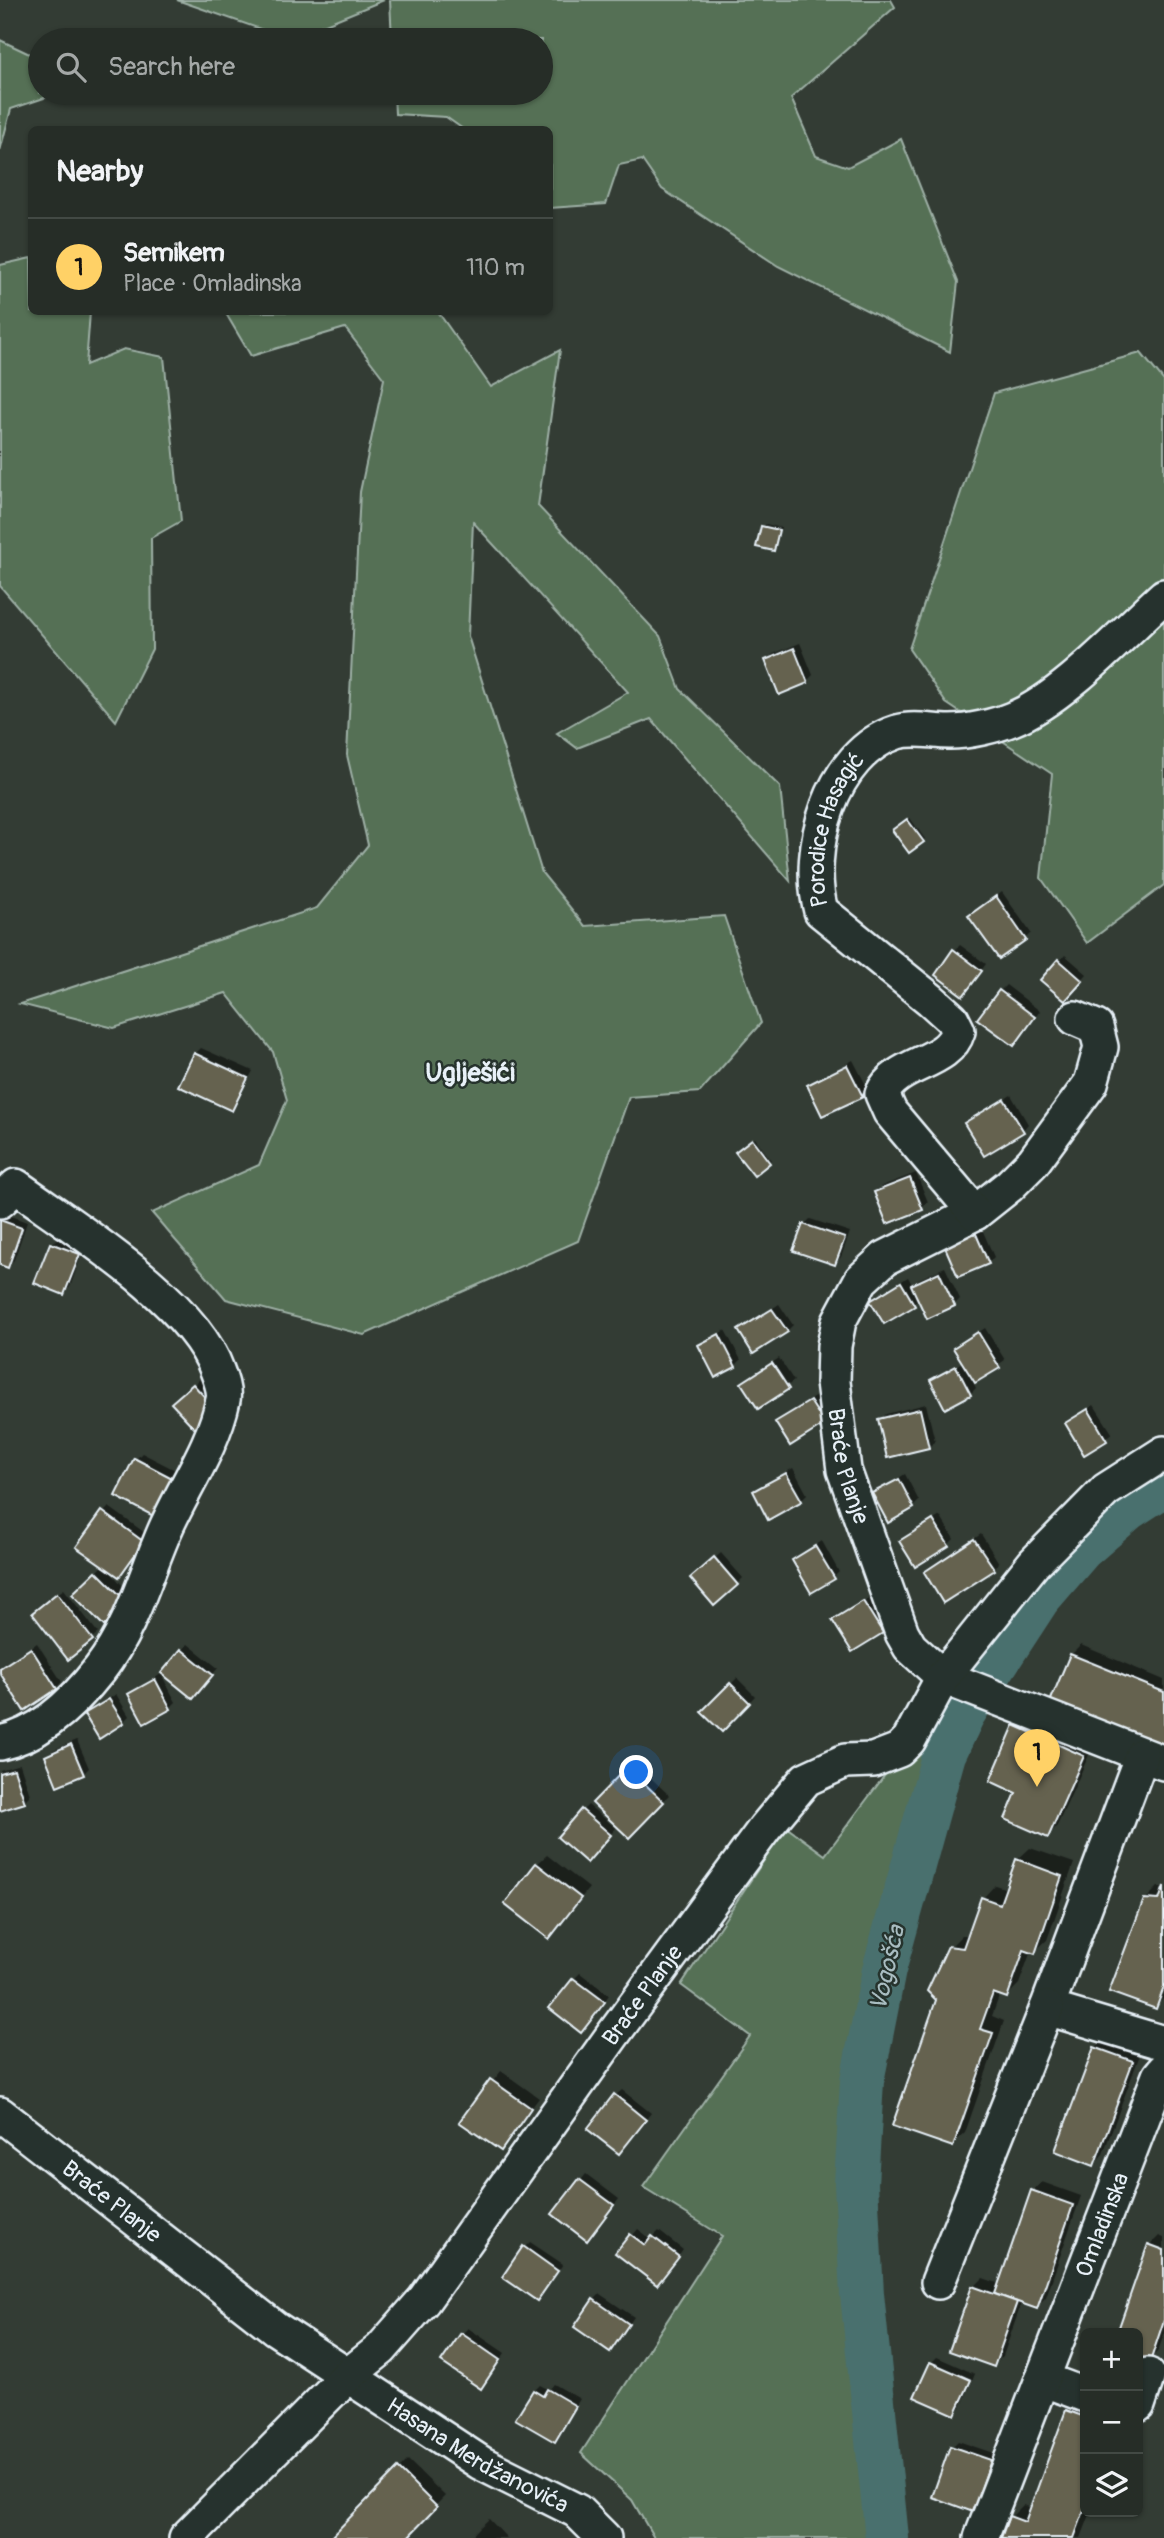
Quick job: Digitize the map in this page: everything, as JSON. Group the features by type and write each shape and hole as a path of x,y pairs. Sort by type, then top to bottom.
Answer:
{"street":[{"name":"Porodice Hasagić","path":"975,1213 890,1112 882,1094 888,1081 907,1068 948,1049 958,1031 952,1019 931,1000 821,911 816,892 817,860 826,810 841,775 869,744 898,731 952,732 1012,719 1059,692 1164,596"},
{"path":"975,1213 1009,1186 1033,1162 1091,1083 1101,1047 1096,1027 1075,1018"},
{"path":"0,1201 16,1186 144,1278 202,1343 216,1367 224,1396 212,1438 164,1532 136,1603 100,1668 48,1722 23,1739 0,1743"},
{"name":"Braće Planje","path":"0,2114 275,2328 346,2377 381,2349 424,2300 620,2025 765,1828 806,1779 845,1761 873,1760 899,1750 953,1680 910,1647 902,1633 844,1470 833,1382 839,1321 861,1280 885,1258 975,1213"},
{"path":"938,2282 1046,2008 1153,1759 953,1680 1034,1563 1080,1513 1105,1490 1164,1454"},
{"path":"1046,2008 1164,2043"},
{"name":"Omladinska","path":"981,2538 1159,2076 1164,2070"},
{"path":"186,2538 346,2377"},
{"name":"Hasana Merdžanovića","path":"346,2377 481,2463 577,2511 604,2538"},
{"path":"1042,2379 1080,2393"}],"green space":[{"path":"177,0 384,0 316,28 257,28"},
{"path":"390,0 891,0 895,7 791,98 816,156 848,167 901,139 958,282 950,352 778,266 662,189 642,160 619,165 606,204 553,208 553,126 459,126 446,117 395,114 395,105 553,105 553,28 391,28"},
{"path":"0,40 28,53 28,103 11,109 0,151"},
{"path":"28,259 28,315 90,315 86,365 124,349 164,357 181,521 151,538 152,649 116,721 0,586 0,265"},
{"path":"227,315 440,315 491,387 560,350 538,506 660,636 680,689 780,787 790,881 651,719 577,748 557,733 628,692 473,522 468,636 542,873 585,926 724,916 761,1023 700,1092 629,1097 578,1241 364,1335 226,1299 152,1213 259,1165 287,1100 273,1052 226,993 114,1028 20,1004 317,908 368,845 347,755 360,492 384,379 345,328 251,356"},
{"path":"1141,353 1164,381 1164,885 1087,943 1041,878 1052,774 946,703 909,649 994,393"},
{"path":"1147,1462 1163,1486 1127,1510 1082,1548 1038,1599 963,1714 944,1754 884,1970 862,2081 856,2184 862,2294 887,2538 654,2538 632,2500 581,2453 722,2236 643,2187 750,2036 681,1985 786,1827 825,1855 885,1775 943,1677"}],"building":[{"path":"761,526 779,530 774,551 756,547"},
{"path":"794,648 808,683 779,695 765,660"},
{"path":"907,819 924,842 909,853 892,830"},
{"path":"996,896 1026,940 999,959 968,916"},
{"path":"953,949 982,971 963,996 935,975"},
{"path":"1058,959 1083,981 1065,1001 1040,980"},
{"path":"999,990 1035,1017 1014,1046 977,1019"},
{"path":"194,1053 248,1078 232,1111 178,1086"},
{"path":"847,1065 863,1097 822,1116 807,1085"},
{"path":"1004,1099 1024,1132 984,1156 964,1123"},
{"path":"752,1139 770,1163 754,1176 735,1152"},
{"path":"910,1178 923,1210 887,1224 874,1192"},
{"path":"0,1220 22,1228 8,1268 0,1265"},
{"path":"803,1224 845,1238 835,1265 793,1251"},
{"path":"973,1227 989,1264 958,1277 942,1240"},
{"path":"50,1243 80,1254 64,1295 34,1283"},
{"path":"939,1272 955,1306 927,1319 911,1285"},
{"path":"901,1282 915,1306 884,1324 870,1301"},
{"path":"772,1309 788,1332 753,1354 738,1330"},
{"path":"978,1332 1000,1368 975,1383 953,1348"},
{"path":"719,1334 736,1367 715,1378 698,1345"},
{"path":"772,1363 789,1389 758,1409 741,1383"},
{"path":"956,1366 971,1395 945,1409 930,1380"},
{"path":"193,1384 219,1413 198,1432 171,1403"},
{"path":"810,1401 825,1424 790,1446 775,1422"},
{"path":"920,1409 929,1448 887,1458 878,1419"},
{"path":"1088,1409 1107,1441 1084,1455 1065,1423"},
{"path":"134,1458 178,1481 159,1519 115,1496"},
{"path":"786,1473 802,1501 768,1520 753,1491"},
{"path":"899,1479 914,1508 888,1523 872,1493"},
{"path":"102,1511 144,1542 119,1577 76,1547"},
{"path":"933,1520 949,1546 915,1567 899,1541"},
{"path":"974,1539 995,1570 943,1603 924,1572"},
{"path":"815,1546 835,1579 811,1593 792,1560"},
{"path":"714,1557 738,1585 714,1606 690,1578"},
{"path":"96,1571 128,1603 104,1626 72,1594"},
{"path":"57,1593 93,1640 68,1660 32,1613"},
{"path":"863,1601 883,1633 852,1652 832,1620"},
{"path":"31,1648 57,1689 24,1711 0,1673 0,1668"},
{"path":"181,1649 213,1675 193,1699 161,1673"},
{"path":"1070,1654 1164,1692 1164,1748 1050,1702"},
{"path":"155,1679 171,1709 144,1724 128,1694"},
{"path":"730,1683 750,1703 722,1732 701,1712"},
{"path":"109,1699 124,1723 99,1739 84,1714"},
{"path":"1014,1725 1084,1756 1048,1838 1005,1819 1016,1793 990,1781"},
{"path":"71,1744 84,1775 57,1786 45,1756"},
{"path":"627,1767 664,1802 629,1838 592,1803"},
{"path":"14,1769 25,1803 0,1811 0,1773"},
{"path":"581,1809 611,1835 587,1863 557,1837"},
{"path":"1016,1859 1062,1876 1035,1954 1024,1950 1007,1998 993,1993 980,2029 993,2033 953,2147 892,2126 936,2000 927,1991 948,1946 963,1948 981,1897 1000,1904"},
{"path":"536,1863 581,1898 549,1939 504,1904"},
{"path":"1164,1886 1164,1987 1156,2009 1109,1992 1144,1899 1159,1900"},
{"path":"573,1978 605,2002 581,2033 549,2008"},
{"path":"1094,2047 1133,2061 1094,2166 1055,2151"},
{"path":"490,2079 531,2108 501,2151 459,2122"},
{"path":"614,2094 646,2120 619,2154 587,2129"},
{"path":"579,2179 614,2205 587,2241 552,2214"},
{"path":"1031,2190 1073,2205 1037,2309 995,2294"},
{"path":"630,2234 645,2245 652,2236 679,2257 657,2285 615,2253"},
{"path":"1148,2244 1164,2250 1164,2320 1150,2362 1143,2360 1143,2328 1119,2328"},
{"path":"523,2246 558,2271 537,2301 502,2277"},
{"path":"972,2286 1017,2302 994,2367 949,2351"},
{"path":"593,2299 629,2324 610,2352 574,2327"},
{"path":"461,2333 500,2360 481,2389 441,2362"},
{"path":"930,2362 971,2380 955,2415 914,2397"},
{"path":"547,2389 576,2406 555,2442 515,2419 533,2390 543,2396"},
{"path":"1066,2410 1080,2415 1082,2517 1074,2538 1001,2538 1009,2516 1025,2522"},
{"path":"950,2446 991,2460 973,2512 932,2497"},
{"path":"398,2468 437,2507 407,2538 330,2538"}],"waterway":[{"name":"Vogošća","path":"887,2538 862,2294 856,2184 862,2081 884,1970 944,1754 963,1714 1038,1599 1082,1548 1127,1509 1164,1485"}],"place":[{"name":"Semikem","path":"1037,1787"}],"district":[{"name":"Uglješići","path":"470,1072"}]}
